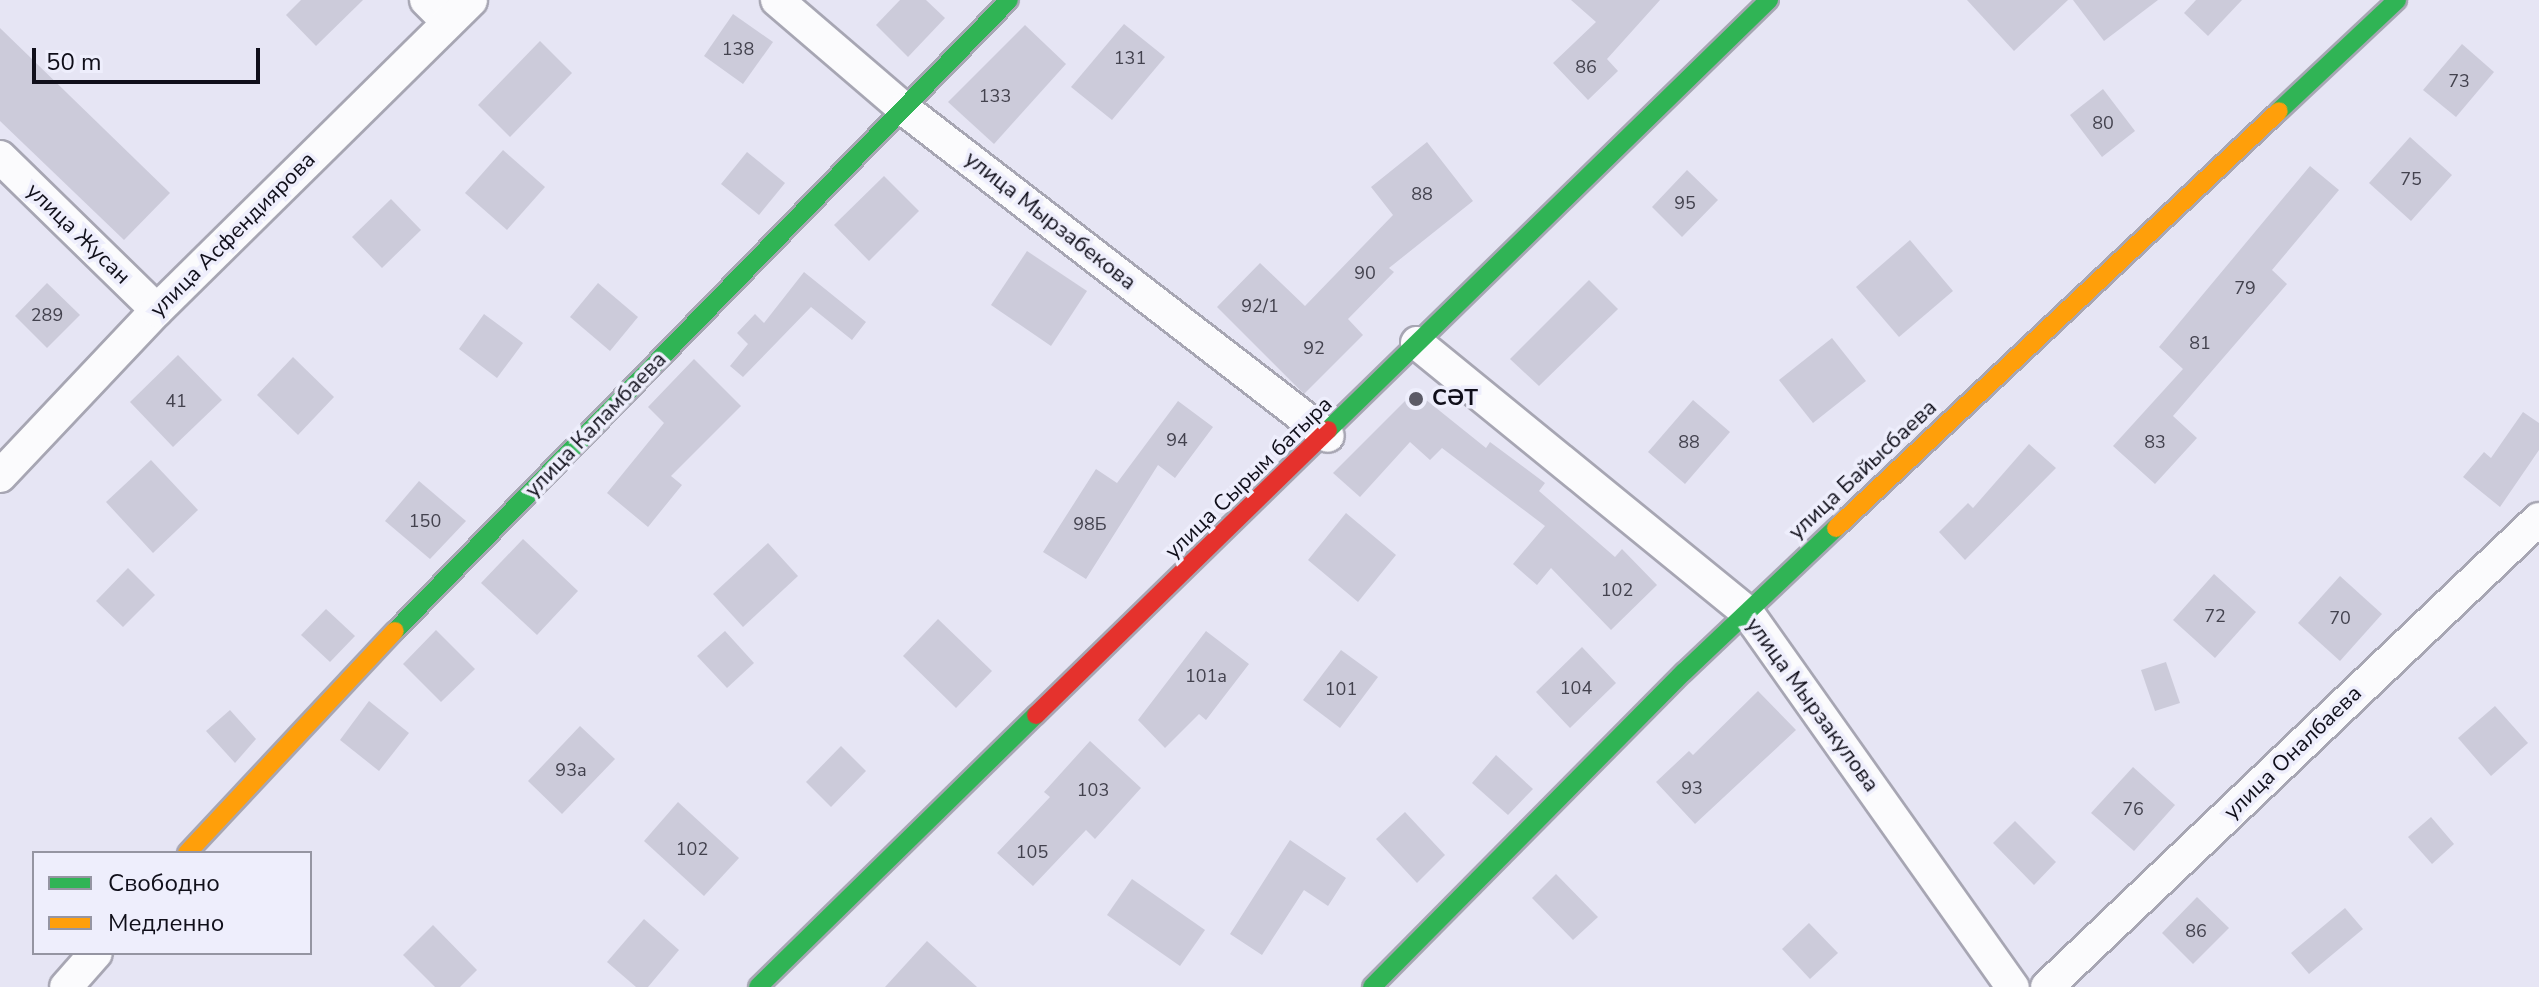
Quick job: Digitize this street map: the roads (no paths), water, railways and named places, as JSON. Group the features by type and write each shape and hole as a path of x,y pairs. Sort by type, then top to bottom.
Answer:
{"street":[{"name":"улица Асфендиярова","path":"0,476 437,11 471,0"},
{"name":"улица Мырзабекова","path":"777,0 904,109 1328,436"},
{"name":"улица Каламбаева","path":"189,851 285,744 1009,0"},
{"name":"улица Сырым батыра","path":"758,987 1328,436 1417,343 1769,0"},
{"name":"улица Байысбаева","path":"1372,987 1747,612 2397,0"},
{"name":"улица Жусан","path":"0,157 157,310"},
{"name":"улица Мырзакулова","path":"1417,343 1747,612 2013,987"},
{"name":"улица Оналбаева","path":"2047,987 2539,519"},
{"path":"66,987 94,955"}],"place":[{"name":"СƏТ","path":"1416,399"}]}
